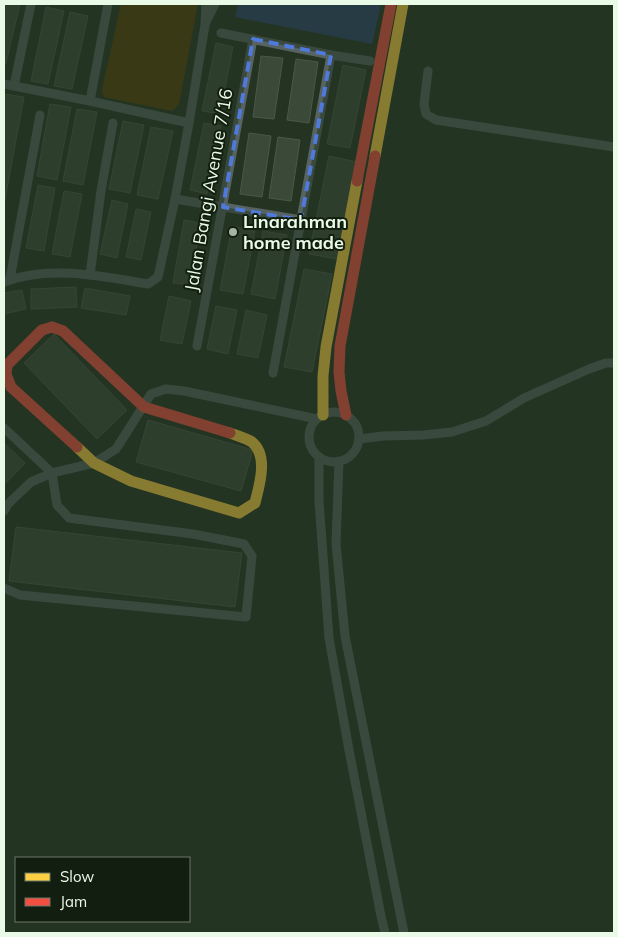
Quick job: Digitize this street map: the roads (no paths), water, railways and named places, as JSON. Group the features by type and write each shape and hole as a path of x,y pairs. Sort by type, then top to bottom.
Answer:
{"street":[{"path":"14,86 32,4"},
{"path":"90,101 108,4"},
{"path":"40,114 7,280 46,273 90,275 148,284 158,277 175,199 205,24 206,4"},
{"path":"205,24 215,4"},
{"path":"320,417 326,347 392,4"},
{"path":"346,415 339,372 340,346 403,4"},
{"path":"221,33 370,61"},
{"name":"Jalan Bangi Avenue 7/16","path":"197,346 253,39"},
{"path":"273,373 331,55"},
{"path":"428,71 424,104 426,114 436,120 614,147"},
{"path":"4,84 189,123"},
{"path":"90,275 101,191 113,123"},
{"path":"175,199 301,220"},
{"path":"52,327 64,331 144,407 233,434 252,442 259,452 262,472 255,503 239,514 131,481 94,464 11,387 6,374 7,365 42,330 52,327"},
{"path":"359,439 452,432 486,422 524,398 589,369 606,363 614,363"},
{"path":"4,511 8,504 31,482 52,473 94,464 116,449 152,394 166,389 320,417"},
{"path":"335,412 346,415 356,425 359,439 354,451 345,459 328,461 313,451 309,435 311,426 320,417 335,412"},
{"path":"4,428 52,473 57,506 68,518 193,534 244,544 252,556 246,617 20,595 4,588"},
{"path":"320,457 319,501 329,638 385,933"},
{"path":"339,461 336,544 345,636 404,933"}],"water":[{"path":"238,4 381,4 372,44 235,17"}],"place":[{"name":"Linarahman home made","path":"233,232"}]}
